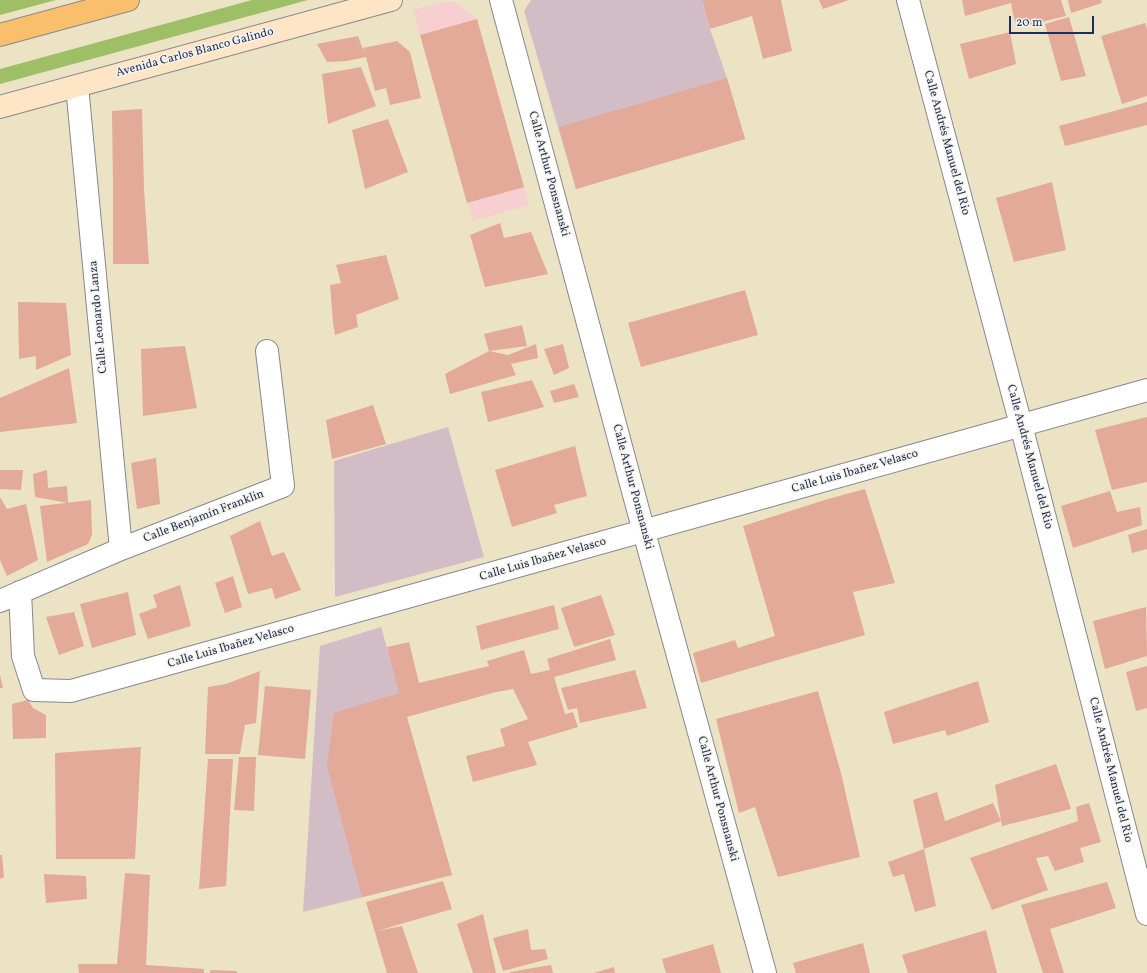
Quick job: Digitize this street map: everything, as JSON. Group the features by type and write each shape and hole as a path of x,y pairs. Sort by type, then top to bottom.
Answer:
{"highway":[{"path":"0,35 128,0"}],"street":[{"name":"Avenida Carlos Blanco Galindo","path":"0,107 391,0"},
{"name":"Calle Arthur Ponsnanski","path":"501,0 644,532 765,973"},
{"name":"Calle Andrés Manuel del Rio","path":"908,0 1021,425 1147,914"},
{"name":"Calle Leonardo Lanza","path":"77,86 121,549"},
{"name":"Calle Benjamín Franklin","path":"0,601 121,549 283,486 267,351"},
{"name":"Calle Luis Ibañez Velasco","path":"20,592 23,656 34,690 71,691 644,532 1147,390"}],"shaded area":[{"path":"531,0 702,0 745,139 576,189 524,11"},
{"path":"441,2 455,2 477,19 529,205 473,221 413,10"},
{"path":"448,427 484,557 335,597 334,461"},
{"path":"381,627 452,875 303,912 320,646"}],"green space":[{"path":"0,0 56,0 0,15"},
{"path":"252,0 308,0 0,84 0,69"}],"building":[{"path":"702,0 781,0 792,51 763,59 752,16 710,29"},
{"path":"819,0 849,0 823,9"},
{"path":"962,0 1061,0 1066,16 1016,28 1011,3 965,16"},
{"path":"1068,0 1101,0 1102,3 1071,13"},
{"path":"1069,17 1086,76 1061,81 1045,24"},
{"path":"477,19 524,187 467,203 420,35"},
{"path":"1145,23 1147,29 1147,96 1122,104 1101,36"},
{"path":"1010,32 1016,64 969,79 960,44"},
{"path":"358,36 365,55 363,48 397,41 410,52 421,98 390,105 386,88 375,91 366,57 347,61 327,62 317,44"},
{"path":"361,67 376,106 328,124 322,74"},
{"path":"727,78 745,139 576,189 559,127"},
{"path":"1147,102 1147,125 1065,146 1059,126"},
{"path":"142,109 144,189 149,264 113,264 112,111"},
{"path":"388,119 408,172 365,189 352,130"},
{"path":"1052,182 1066,250 1014,262 996,198"},
{"path":"500,223 504,238 531,232 548,274 485,287 470,235"},
{"path":"386,255 399,299 356,315 358,327 335,335 330,285 341,283 336,265"},
{"path":"745,290 758,335 641,367 628,323"},
{"path":"18,302 66,303 71,355 36,370 36,356 19,359"},
{"path":"522,325 527,346 489,351 484,334"},
{"path":"536,344 538,358 511,364 516,375 450,394 445,374 489,351 508,355"},
{"path":"563,344 569,368 554,375 544,349"},
{"path":"185,346 197,408 143,416 141,349"},
{"path":"69,368 77,423 0,432 0,398"},
{"path":"532,380 544,407 488,422 481,392"},
{"path":"574,384 579,397 554,403 550,391"},
{"path":"373,405 386,444 332,459 326,420"},
{"path":"1147,417 1147,482 1112,490 1095,430"},
{"path":"575,446 587,496 554,505 557,513 512,527 495,470"},
{"path":"156,458 160,504 137,509 131,463"},
{"path":"0,470 23,470 21,490 0,489"},
{"path":"47,470 48,488 67,486 68,503 35,497 33,474"},
{"path":"865,489 895,583 853,592 865,635 701,683 693,653 735,640 738,648 775,636 743,526"},
{"path":"1110,491 1117,512 1140,507 1142,525 1073,548 1061,506"},
{"path":"0,497 7,509 26,504 38,560 7,576 0,560"},
{"path":"91,500 92,535 88,544 47,562 40,506"},
{"path":"260,521 272,556 284,552 301,590 275,599 272,588 248,594 230,536"},
{"path":"1147,529 1147,549 1132,553 1128,535"},
{"path":"233,576 242,607 225,613 215,583"},
{"path":"180,585 191,626 148,639 139,614 157,607 153,595"},
{"path":"128,592 136,635 92,648 80,604"},
{"path":"601,595 615,635 574,647 561,608"},
{"path":"554,605 559,629 481,650 476,626"},
{"path":"1146,607 1147,656 1105,669 1093,621"},
{"path":"74,612 84,646 59,655 46,617"},
{"path":"610,639 616,660 554,677 565,714 573,712 578,727 528,742 537,765 473,782 466,756 505,746 500,729 528,719 513,689 496,692 407,717 452,875 362,897 327,766 334,713 399,693 387,647 409,642 419,683 489,666 487,661 524,650 531,674 550,670 547,659"},
{"path":"1147,666 1147,708 1136,711 1126,672"},
{"path":"635,670 647,708 580,723 577,708 568,710 561,688"},
{"path":"260,671 256,723 245,725 240,754 205,754 208,687 226,684"},
{"path":"0,675 3,688 0,688"},
{"path":"978,681 989,722 947,736 945,730 893,744 884,712"},
{"path":"265,686 311,690 305,759 258,755"},
{"path":"818,691 842,777 860,857 778,877 755,807 739,813 716,719"},
{"path":"28,700 33,708 46,715 46,738 13,739 12,704"},
{"path":"141,747 135,859 56,859 55,753"},
{"path":"239,757 256,757 254,811 234,810"},
{"path":"208,759 233,759 226,886 199,889"},
{"path":"1056,764 1071,809 1002,826 995,785"},
{"path":"937,792 945,821 993,803 1001,821 924,849 913,800"},
{"path":"1089,803 1101,842 1080,848 1084,862 1055,871 1048,856 1036,858 1048,890 992,910 970,858 1078,821 1076,807"},
{"path":"924,849 936,906 915,912 904,874 893,877 888,862"},
{"path":"0,855 2,855 4,877 0,879"},
{"path":"125,873 150,875 146,965 204,969 204,973 79,973 78,964 117,964"},
{"path":"44,874 86,876 87,899 46,903"},
{"path":"443,881 452,909 377,931 402,926 418,973 387,973 366,902"},
{"path":"1107,882 1116,908 1050,929 1064,973 1043,973 1021,905"},
{"path":"483,914 496,973 473,973 457,924"},
{"path":"528,929 531,950 545,949 548,959 503,971 493,938"},
{"path":"986,930 997,973 908,973 902,955"},
{"path":"863,943 870,973 796,973 793,963"},
{"path":"713,944 721,973 666,973 662,959"},
{"path":"551,965 553,973 510,973 510,972"},
{"path":"614,967 615,973 594,973"},
{"path":"210,970 237,971 237,973 210,973"}]}
